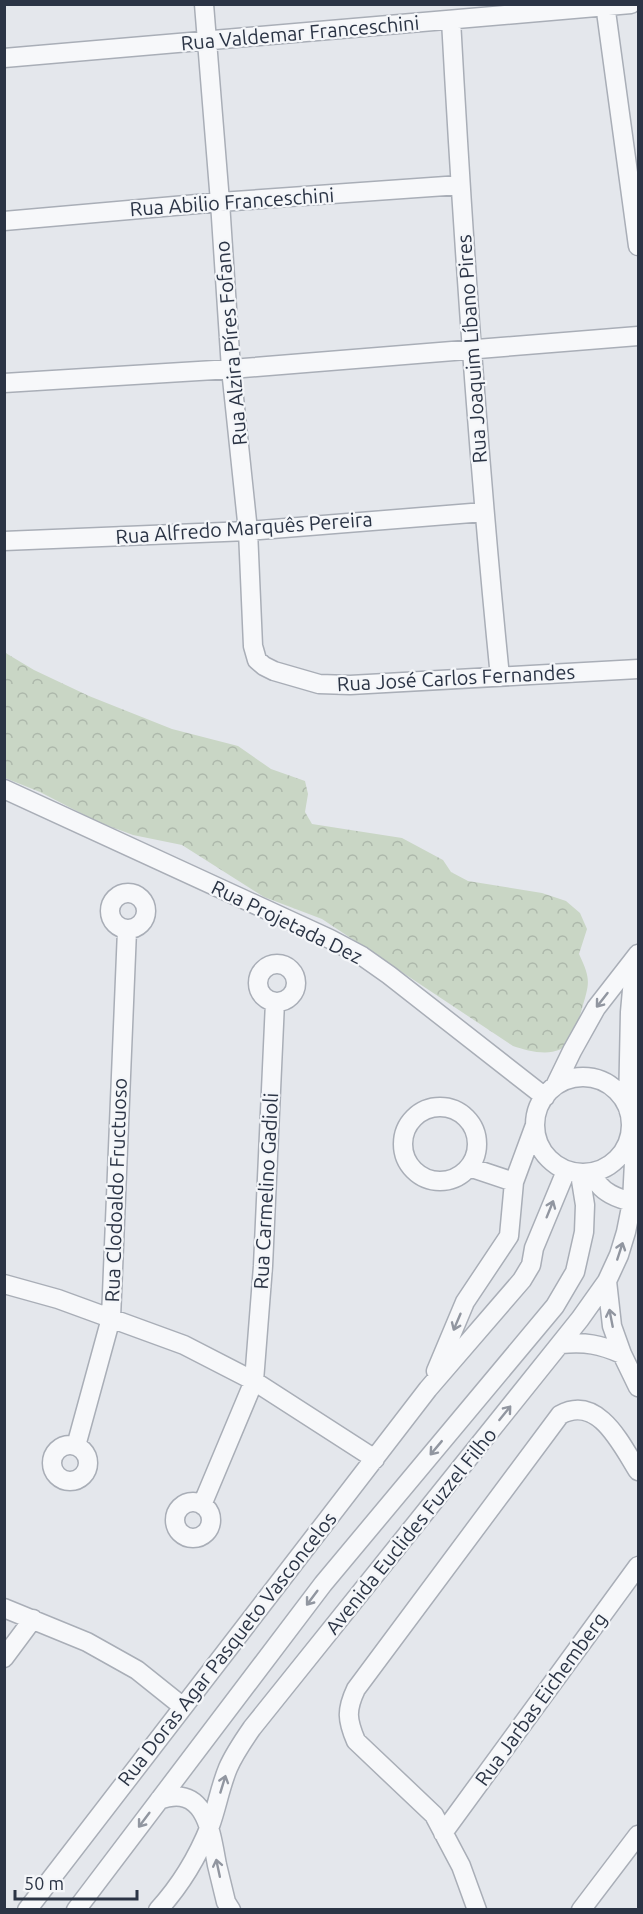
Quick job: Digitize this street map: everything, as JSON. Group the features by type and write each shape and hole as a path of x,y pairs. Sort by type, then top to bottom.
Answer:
{"street":[{"name":"Rua Alzira Píres Fofano","path":"204,4 231,369 248,531 253,646 257,660 274,671"},
{"name":"Rua Valdemar Franceschini","path":"4,58 632,4"},
{"path":"605,6 639,246"},
{"name":"Rua Joaquim Líbano Pires","path":"451,20 471,349 500,676"},
{"name":"Rua Abilio Franceschini","path":"4,221 220,202 460,185"},
{"path":"4,383 231,369 639,336"},
{"name":"Rua Alfredo Marquês Pereira","path":"4,541 248,531 484,512"},
{"name":"Rua José Carlos Fernandes","path":"274,671 319,684 350,685 639,669"},
{"name":"Rua Projetada Dez","path":"4,789 320,934 362,956 550,1092"},
{"name":"Rua Clodoaldo Fructuoso","path":"76,1446 111,1318 127,930"},
{"path":"635,1203 602,1189 580,1172 554,1163 543,1152 537,1139 535,1125 538,1110 596,1008 639,954"},
{"path":"628,1108 630,1012 632,990 639,972"},
{"name":"Rua Carmelino Gadioli","path":"202,1505 254,1381 263,1266 275,1002"},
{"path":"550,1092 568,1080 582,1077 597,1079 610,1085 621,1095 628,1108 632,1122 633,1158 620,1157 609,1167 580,1172"},
{"path":"435,1106 458,1111 467,1118 474,1129 477,1142 475,1155 469,1167 460,1175 448,1180 435,1181 422,1177 412,1169 402,1148 407,1125 414,1116 435,1106"},
{"name":"Rua Doras Agar Pasqueto Vasconcelos","path":"428,1389 465,1302 509,1236 514,1182 535,1125"},
{"name":"Avenida Euclides Fuzzel Filho","path":"158,1910 197,1854 210,1826 227,1769 252,1728 561,1344 608,1281 619,1255 635,1203 633,1158"},
{"path":"469,1167 514,1182"},
{"name":"Rua Doras Agar Pasqueto Vasconcelos","path":"27,1910 428,1389 512,1293 531,1265 534,1248 580,1172"},
{"name":"Avenida Euclides Fuzzel Filho","path":"76,1910 323,1584 555,1306 574,1272 584,1232 585,1205 580,1172"},
{"path":"509,1236 534,1248"},
{"path":"608,1281 612,1326 622,1354 639,1387"},
{"path":"4,1284 58,1299 184,1345 254,1381 375,1459"},
{"path":"561,1344 582,1342 596,1344 622,1354"},
{"path":"477,1910 461,1866 434,1815 356,1741 348,1714 350,1702 356,1689 560,1415 569,1410 594,1412 603,1420 639,1471"},
{"name":"Rua Jarbas Eichemberg","path":"443,1833 639,1566"},
{"path":"4,1608 87,1642 137,1670 182,1706"},
{"path":"4,1658 33,1619"},
{"path":"159,1800 182,1797 192,1801 201,1810 210,1826 226,1902 231,1910"},
{"path":"581,1910 639,1835"}],"green space":[{"path":"4,652 34,670 89,696 172,729 238,746 271,769 305,781 308,794 305,812 312,824 402,838 443,860 451,872 468,881 542,893 566,901 580,913 587,929 579,954 588,983 572,1038 567,1045 553,1052 537,1052 513,1046 322,919 264,897 182,845 133,835 98,822 40,792 5,778"}]}
